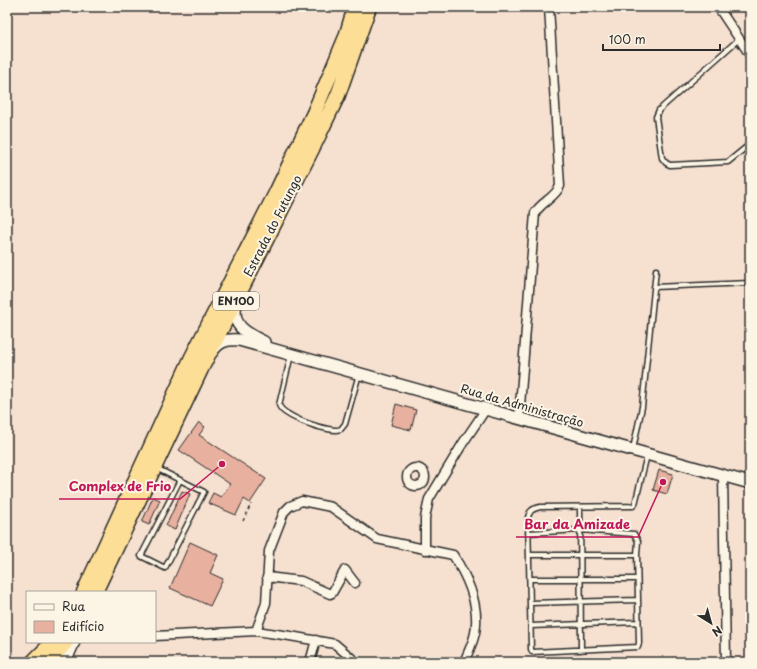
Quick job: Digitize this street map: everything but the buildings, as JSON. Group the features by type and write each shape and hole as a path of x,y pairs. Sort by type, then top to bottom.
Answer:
{"highway":[{"name":"Estrada do Futungo","path":"84,591 192,357 276,193 314,113 346,37 355,7"},
{"name":"Estrada do Futungo","path":"95,591 156,468 201,369 338,95 369,7"},
{"path":"32,662 52,643"},
{"path":"49,662 65,643"}],"street":[{"path":"519,419 535,213 538,208 558,191 560,186 549,7"},
{"path":"718,7 750,55"},
{"path":"240,293 235,311 237,322 250,335 289,354"},
{"path":"201,369 215,347 226,340 239,340 289,354"},
{"name":"Rua da Administração","path":"289,354 750,483"},
{"path":"425,550 425,518 429,499 462,443 486,409"},
{"path":"723,475 726,662"},
{"path":"424,481 436,487"},
{"path":"256,632 266,603 269,551 284,512 290,506 302,501 331,507 377,538 425,550 453,555 472,594 477,620 475,635 464,662"},
{"path":"267,577 301,581 330,594 345,570 355,583"},
{"path":"156,636 256,632 335,644 356,662"},
{"path":"310,662 316,640"},
{"path":"65,662 74,643"}],"lane":[{"path":"739,39 658,110 656,117 662,158 670,165 728,162 750,144"},
{"path":"633,451 642,407 656,270"},
{"path":"654,288 750,283"},
{"path":"289,354 279,406 280,409 296,418 334,430 341,429 345,424 359,374"},
{"path":"528,533 580,530 634,534 638,541 638,647 534,653 531,649 530,579 528,533 528,518 529,513 533,509 633,506 635,504 647,454"},
{"path":"156,468 180,480 204,492 165,568 141,556 180,480"},
{"path":"580,507 580,650"},
{"path":"529,555 637,555"},
{"path":"530,579 637,579"},
{"path":"530,603 637,600"},
{"path":"531,626 637,622"}],"path":[{"path":"243,521 251,504"}],"place":[{"name":"Complex de Frio","path":"222,464"},
{"name":"Bar da Amizade","path":"663,482"}]}
